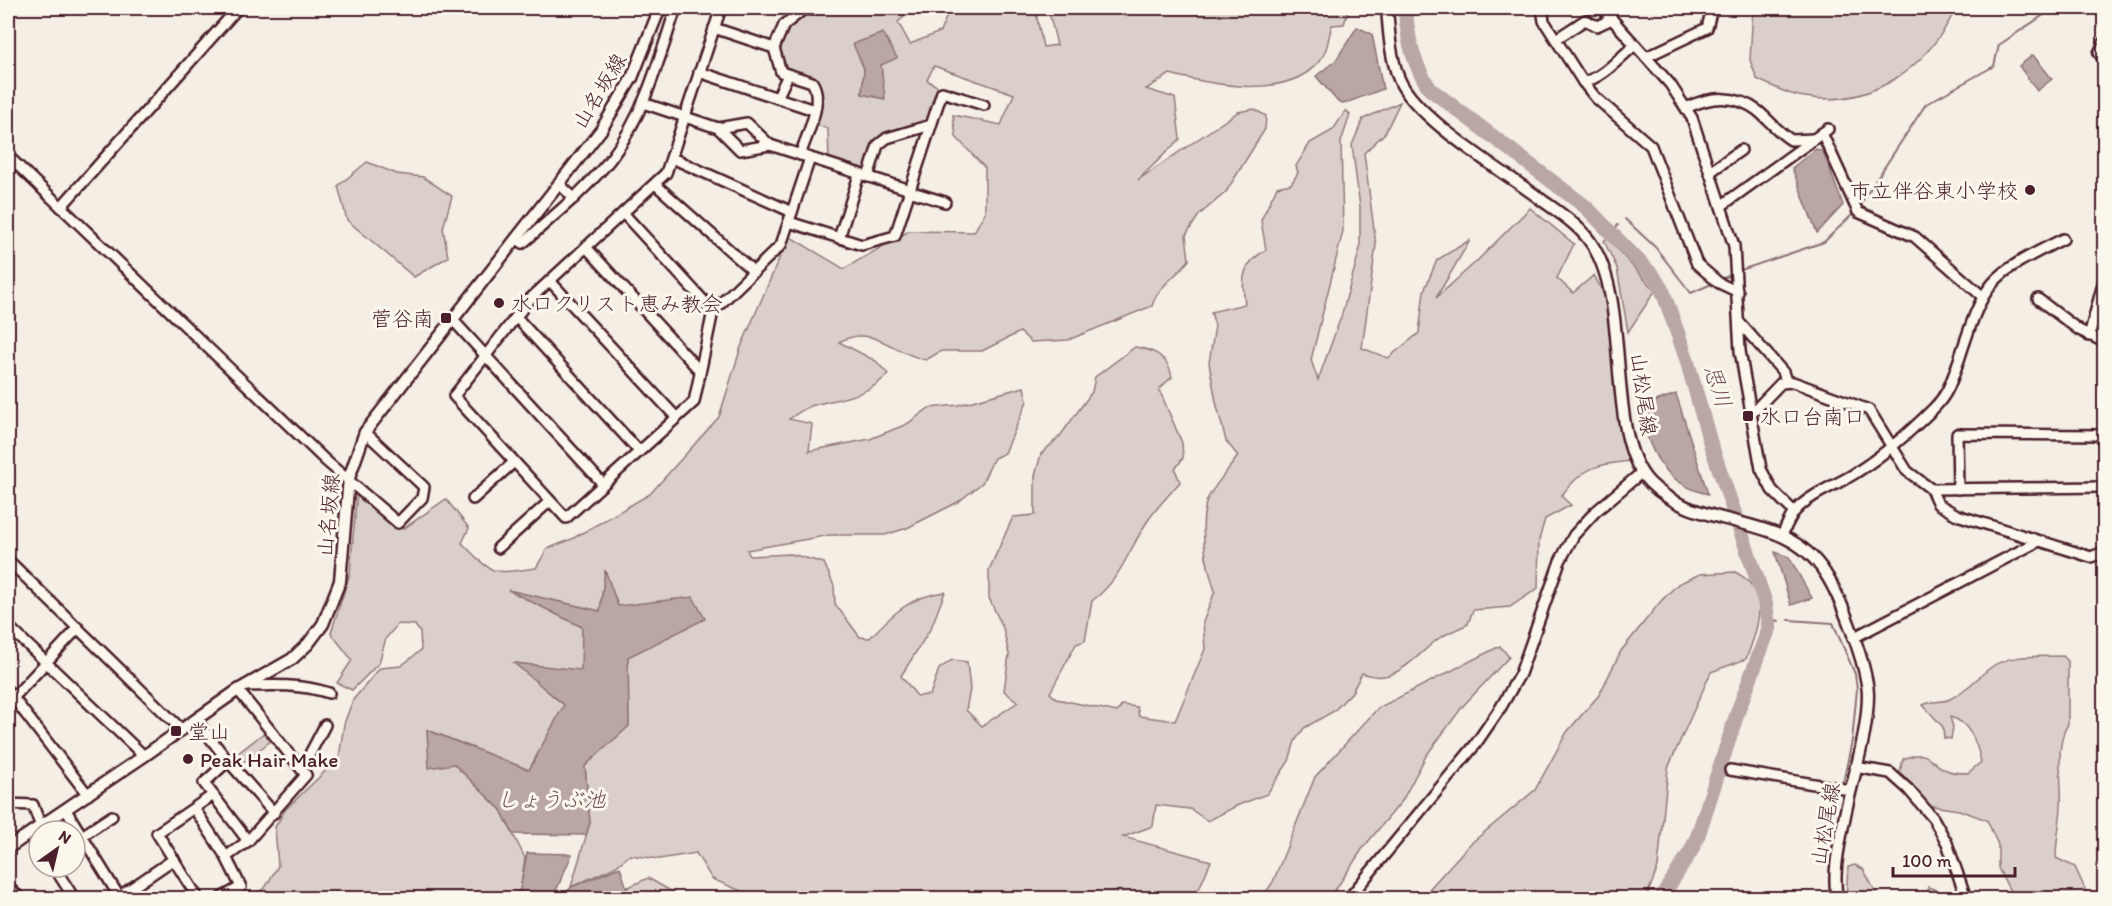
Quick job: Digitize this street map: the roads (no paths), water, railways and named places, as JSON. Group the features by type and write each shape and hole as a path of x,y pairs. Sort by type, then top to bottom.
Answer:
{"main road":[{"name":"山名坂線","path":"52,819 240,688 292,659 308,645 323,624 333,603 343,566 349,478 365,432 601,130 621,99 641,58 660,8"},
{"name":"山松尾線","path":"1387,8 1391,52 1400,80 1408,95 1436,122 1569,220 1592,244 1606,271 1626,428 1641,473 1660,492 1676,502 1782,535 1804,548 1825,572 1853,638 1866,678 1868,695 1839,850 1835,887 1837,898"},
{"name":"山名坂線","path":"8,848 27,836"}],"street":[{"path":"61,207 238,8"},
{"path":"516,238 523,243 532,237 574,198 612,157 644,103 676,8"},
{"path":"720,8 666,172 550,281 516,317 454,396 566,518 694,402 713,311 781,245 810,158"},
{"path":"800,155 814,110 815,87 812,82 788,75 778,67 774,48 784,25 802,8 813,10 816,8"},
{"path":"1542,8 1544,21 1583,82 1596,98 1651,146 1697,264 1716,281 1738,292"},
{"path":"1603,8 1686,108 1734,246 1737,266 1740,351 1761,469 1772,490 1794,512"},
{"path":"1646,57 1707,28 1712,8"},
{"path":"1556,39 1585,20 1597,26 1612,19"},
{"path":"714,28 774,48"},
{"path":"2104,43 2099,52 2104,60"},
{"path":"1583,82 1592,81 1635,45"},
{"path":"699,72 814,110"},
{"path":"777,98 788,75"},
{"path":"789,222 862,245 895,236 942,92 984,105"},
{"path":"1686,108 1715,97 1727,98 1756,109 1779,133 1791,140 1821,134"},
{"path":"644,103 718,128 740,150 770,145"},
{"path":"718,128 747,123 770,145 945,202"},
{"path":"839,238 863,176 878,145 887,138 931,125"},
{"path":"1721,206 1821,134"},
{"path":"1821,134 1832,151 1856,209 1915,237 1982,296"},
{"path":"1710,172 1742,150"},
{"path":"8,156 333,468 349,478 398,524 422,498 424,487 365,432"},
{"path":"672,158 792,212"},
{"path":"559,184 574,198"},
{"path":"655,184 754,272"},
{"path":"623,213 713,311"},
{"path":"1782,535 1794,512 1802,504 1857,472 1891,447 1936,406 1950,388 1982,296 1991,282 2006,269 2063,240"},
{"path":"586,247 700,371"},
{"path":"2088,336 2104,280"},
{"path":"550,281 676,417"},
{"path":"2038,299 2088,336 2104,342"},
{"path":"516,317 639,451"},
{"path":"452,319 603,484"},
{"path":"1739,322 1784,372 1786,381"},
{"path":"1786,381 1869,410 1913,478 1931,489 2104,487"},
{"path":"1751,414 1786,381"},
{"path":"1958,489 1958,434 2104,435"},
{"path":"473,499 514,462"},
{"path":"1349,898 1475,745 1502,707 1520,674 1560,561 1574,535 1595,512 1641,473"},
{"path":"1931,489 1938,504 1957,515 2091,557 2104,552"},
{"path":"498,548 550,501"},
{"path":"1853,638 2039,541"},
{"path":"8,560 182,730"},
{"path":"8,626 144,756"},
{"path":"78,628 47,664 10,696 88,795"},
{"path":"240,688 281,684 313,688 329,693"},
{"path":"226,857 248,841 306,775 240,688"},
{"path":"196,720 273,813"},
{"path":"302,769 325,725"},
{"path":"228,761 204,783 248,841"},
{"path":"1855,767 1890,773 1908,789 1933,818 1947,843 1966,898"},
{"path":"1730,770 1850,790"},
{"path":"198,898 158,833 213,795"},
{"path":"8,804 33,805 35,819"},
{"path":"194,808 226,857 241,887 221,898"},
{"path":"66,810 71,819"},
{"path":"87,832 112,816"},
{"path":"87,846 119,898 174,859"},
{"path":"62,879 75,898"},
{"path":"8,887 20,898"}],"water":[{"path":"1357,27 1372,34 1383,89 1343,104 1338,102 1316,76 1336,60"},
{"path":"883,33 897,58 881,65 885,99 862,94 864,69 853,44"},
{"path":"2033,55 2052,79 2037,91 2019,66"},
{"path":"1816,149 1823,151 1843,205 1817,233 1792,168"},
{"path":"1676,394 1708,494 1692,489 1668,473 1647,436 1639,407"},
{"path":"1775,552 1789,557 1812,598 1791,605"},
{"name":"しょうぶ池","path":"605,570 618,606 693,597 705,619 628,657 629,726 585,766 590,823 586,835 513,834 501,810 454,764 429,768 427,730 529,770 564,705 514,663 581,670 582,627 508,590 600,611"},
{"path":"527,853 572,854 553,898 510,898 520,890"},
{"path":"620,867 630,898 562,898 571,887"}],"waterway":[{"name":"思川","path":"1405,8 1412,50 1430,89 1586,207 1654,277 1663,292 1686,357 1710,442 1765,602 1769,628 1738,711 1698,835 1691,851 1661,898"},
{"path":"1859,206 1926,104 1994,66 1999,45 2054,8"},
{"path":"1738,271 1824,242 1854,213"},
{"path":"1625,219 1655,247 1691,293 1714,283"},
{"path":"1612,232 1618,225"},
{"path":"1719,280 1733,274"},
{"path":"1769,619 1779,621"},
{"path":"1789,620 1833,623 1855,674 1857,689 1852,741 1843,783"}],"place":[{"name":"市立伴谷東小学校","path":"2030,190"},
{"name":"水口クリスト恵み教会","path":"499,303"},
{"name":"菅谷南","path":"446,318"},
{"name":"水口台南口","path":"1748,416"},
{"name":"堂山","path":"176,731"},
{"name":"Peak Hair Make","path":"188,759"}]}
